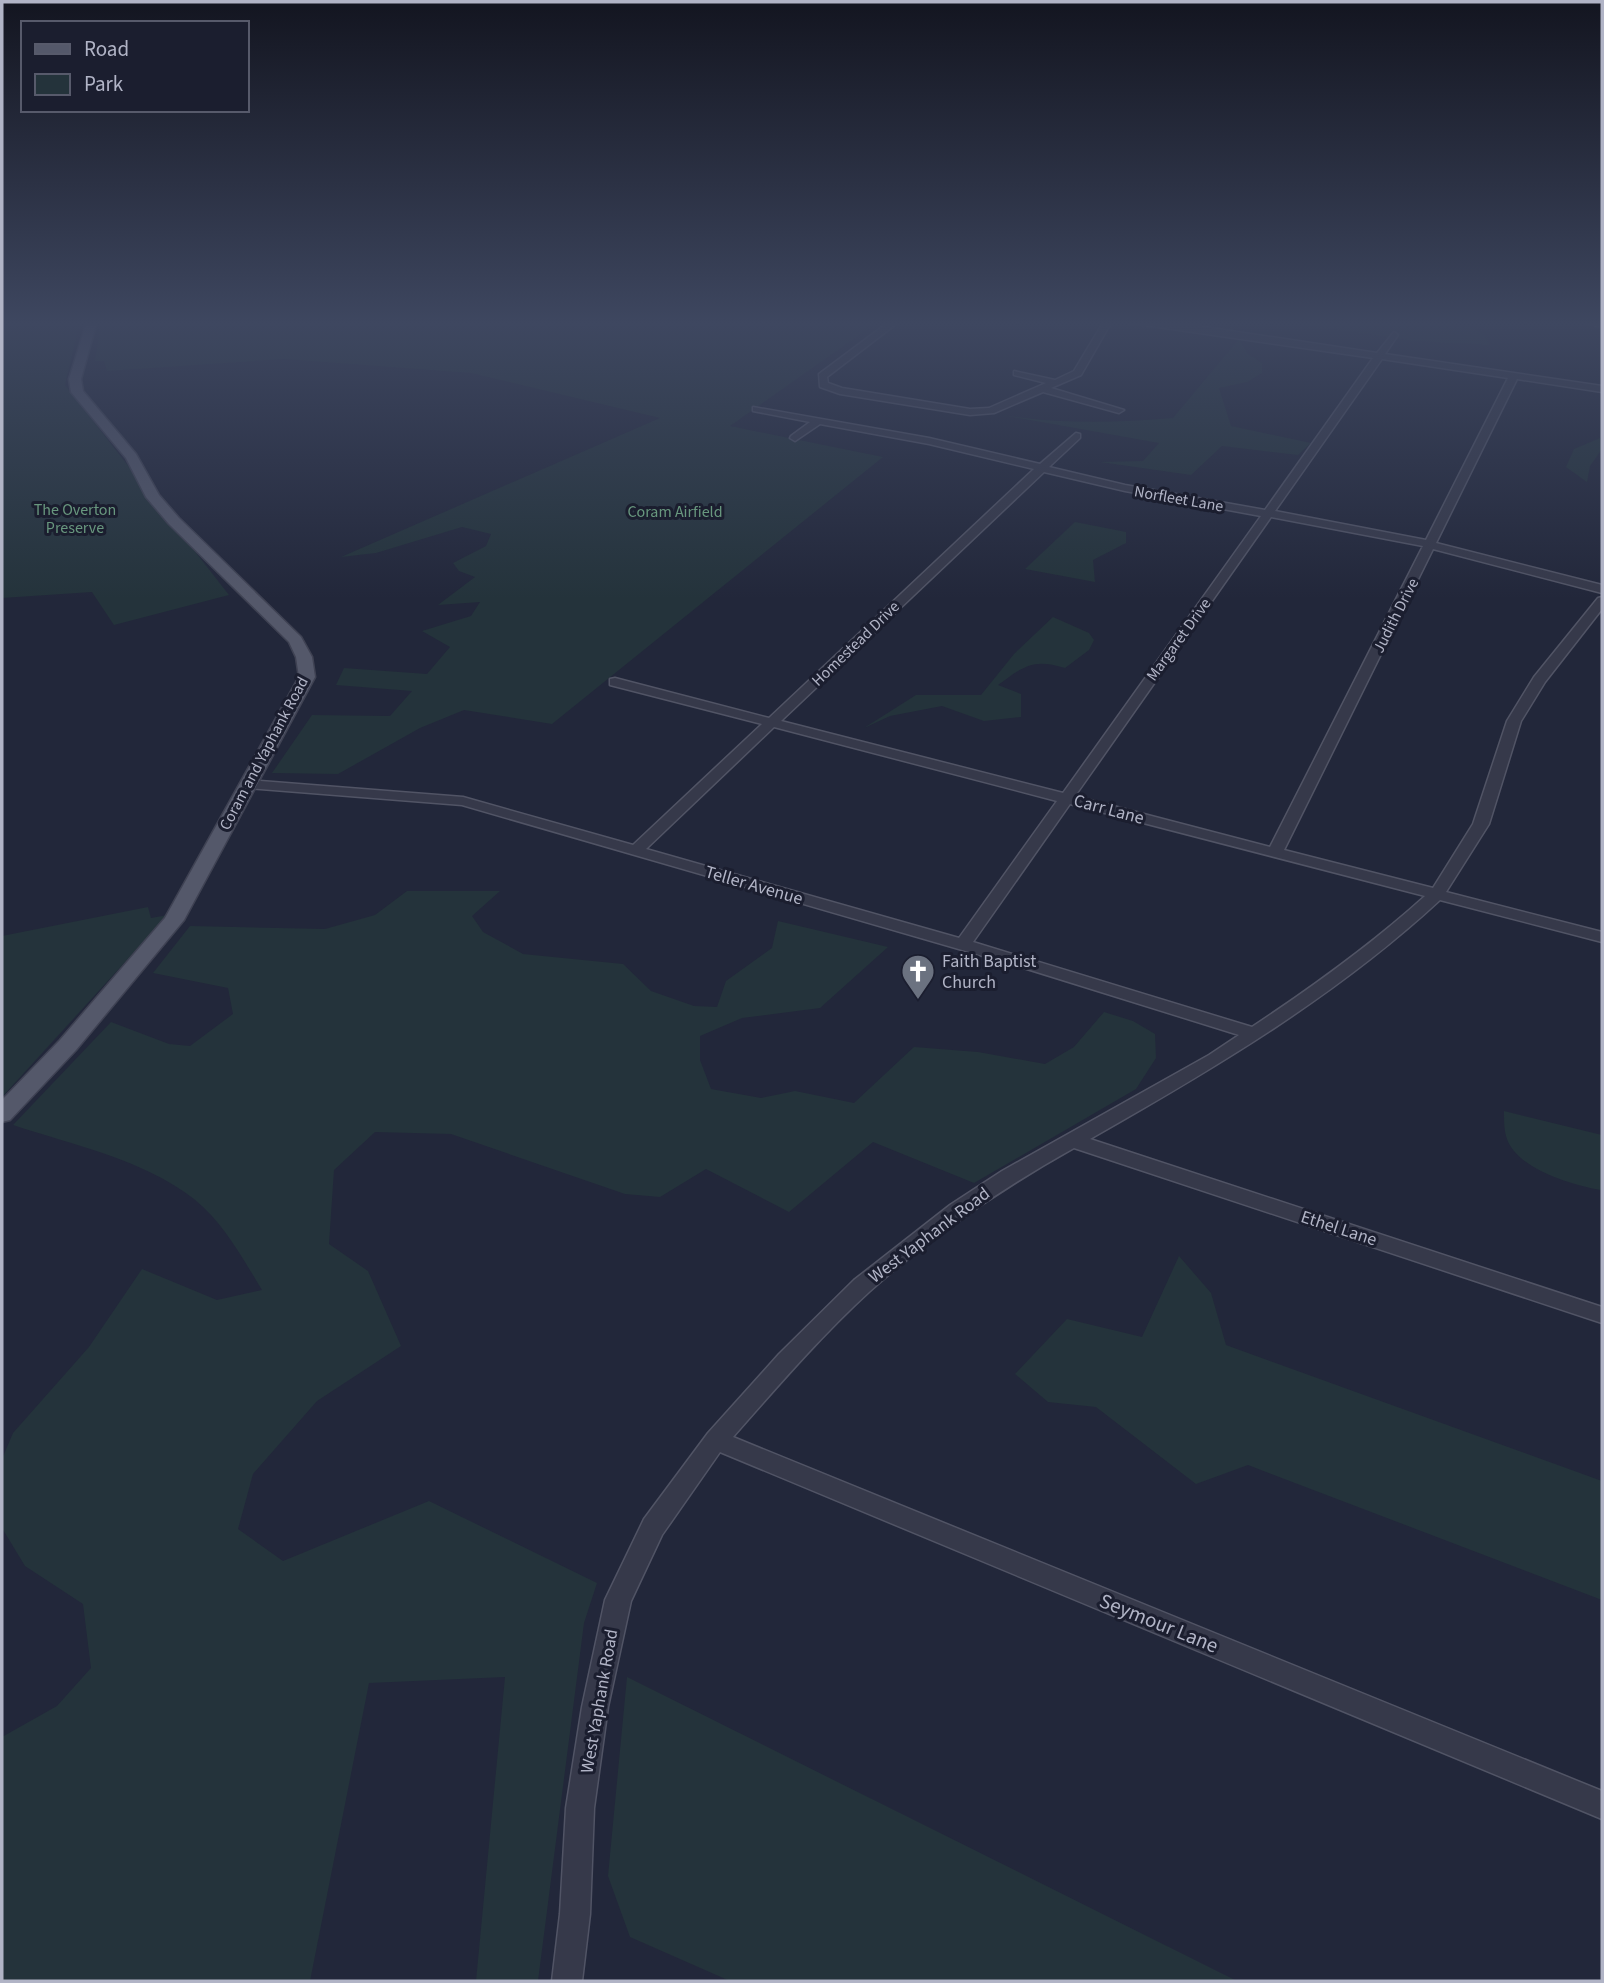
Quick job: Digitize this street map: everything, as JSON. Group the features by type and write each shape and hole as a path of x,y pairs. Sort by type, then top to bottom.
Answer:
{"main road":[{"name":"Coram and Yaphank Road","path":"2,1114 68,1045 174,920 307,677 304,657 286,630 214,562 153,497 132,457 95,414"}],"street":[{"name":"Norfleet Lane","path":"779,414 929,441 1038,468 1430,545 1602,589"},
{"name":"Margaret Drive","path":"963,945 1064,798 1340,414"},
{"name":"Judith Drive","path":"1275,853 1495,414"},
{"path":"795,438 818,421"},
{"path":"929,441 945,428"},
{"name":"Homestead Drive","path":"635,851 1038,468 1076,436"},
{"name":"West Yaphank Road","path":"567,1981 576,1914 580,1808 595,1707 618,1600 653,1527 716,1440 787,1360 862,1286 957,1210 1009,1176 1216,1059 1321,989 1398,930 1437,894 1481,824 1514,721 1539,680 1602,601"},
{"name":"Carr Lane","path":"615,682 1602,937"},
{"name":"Teller Avenue","path":"247,783 463,801 963,945 1252,1033"},
{"name":"Ethel Lane","path":"1075,1141 1602,1315"},
{"name":"Seymour Lane","path":"716,1440 1602,1805"}],"green space":[{"name":"The Overton Preserve","path":"2,414 87,414 229,595 114,625 92,592 2,598"},
{"name":"Coram Airfield","path":"641,414 748,414 730,426 883,457 552,724 464,710 420,728 338,774 272,773 312,715 390,716 412,691 336,685 344,668 427,674 450,647 422,631 471,616 480,602 438,605 475,577 459,571 453,563 486,546 491,534 462,527 376,553 341,557 660,418"},
{"path":"996,414 1084,422 1173,418 1177,414 1227,414 1231,426 1311,443 1298,455 1222,446 1191,475 1100,462 1143,461 1159,443"},
{"path":"1600,438 1602,449 1590,466 1587,482 1566,467 1574,449"},
{"path":"1075,522 1126,532 1126,543 1093,560 1095,582 1025,569"},
{"path":"1053,617 1089,633 1094,640 1089,650 1065,668 1045,664 1029,666 998,685 1021,694 1021,717 984,721 942,706 890,716 864,728 916,695 981,695 1014,654"},
{"path":"407,891 500,891 472,916 483,932 523,954 623,964 651,991 694,1006 717,1007 726,981 772,948 778,921 888,947 820,1008 742,1018 700,1036 700,1060 711,1089 761,1098 795,1091 854,1103 914,1047 978,1052 1045,1064 1074,1047 1104,1012 1133,1021 1155,1034 1156,1058 1136,1089 974,1183 873,1142 789,1212 706,1169 660,1197 625,1194 451,1134 375,1132 334,1170 329,1244 368,1271 401,1346 317,1401 253,1474 238,1529 283,1561 429,1501 597,1583 584,1623 538,1981 476,1981 505,1677 369,1683 310,1981 2,1981 2,1737 57,1706 91,1668 83,1604 25,1566 2,1528 2,1459 13,1433 89,1347 142,1269 217,1300 262,1290 214,1219 194,1199 174,1185 107,1154 13,1125 111,1022 169,1044 190,1046 233,1014 228,988 153,973 190,926 325,929 375,915"},
{"path":"148,907 151,918 168,915 2,1097 2,936"},
{"path":"1504,1111 1602,1135 1602,1190 1563,1180 1522,1159 1507,1139"},
{"path":"1179,1256 1211,1293 1226,1345 1602,1481 1602,1600 1248,1465 1196,1484 1096,1407 1048,1402 1015,1374 1067,1319 1142,1337"},
{"path":"627,1677 1237,1981 730,1981 630,1937 608,1876"}],"place":[{"name":"Faith Baptist Church","path":"918,1001"}]}
